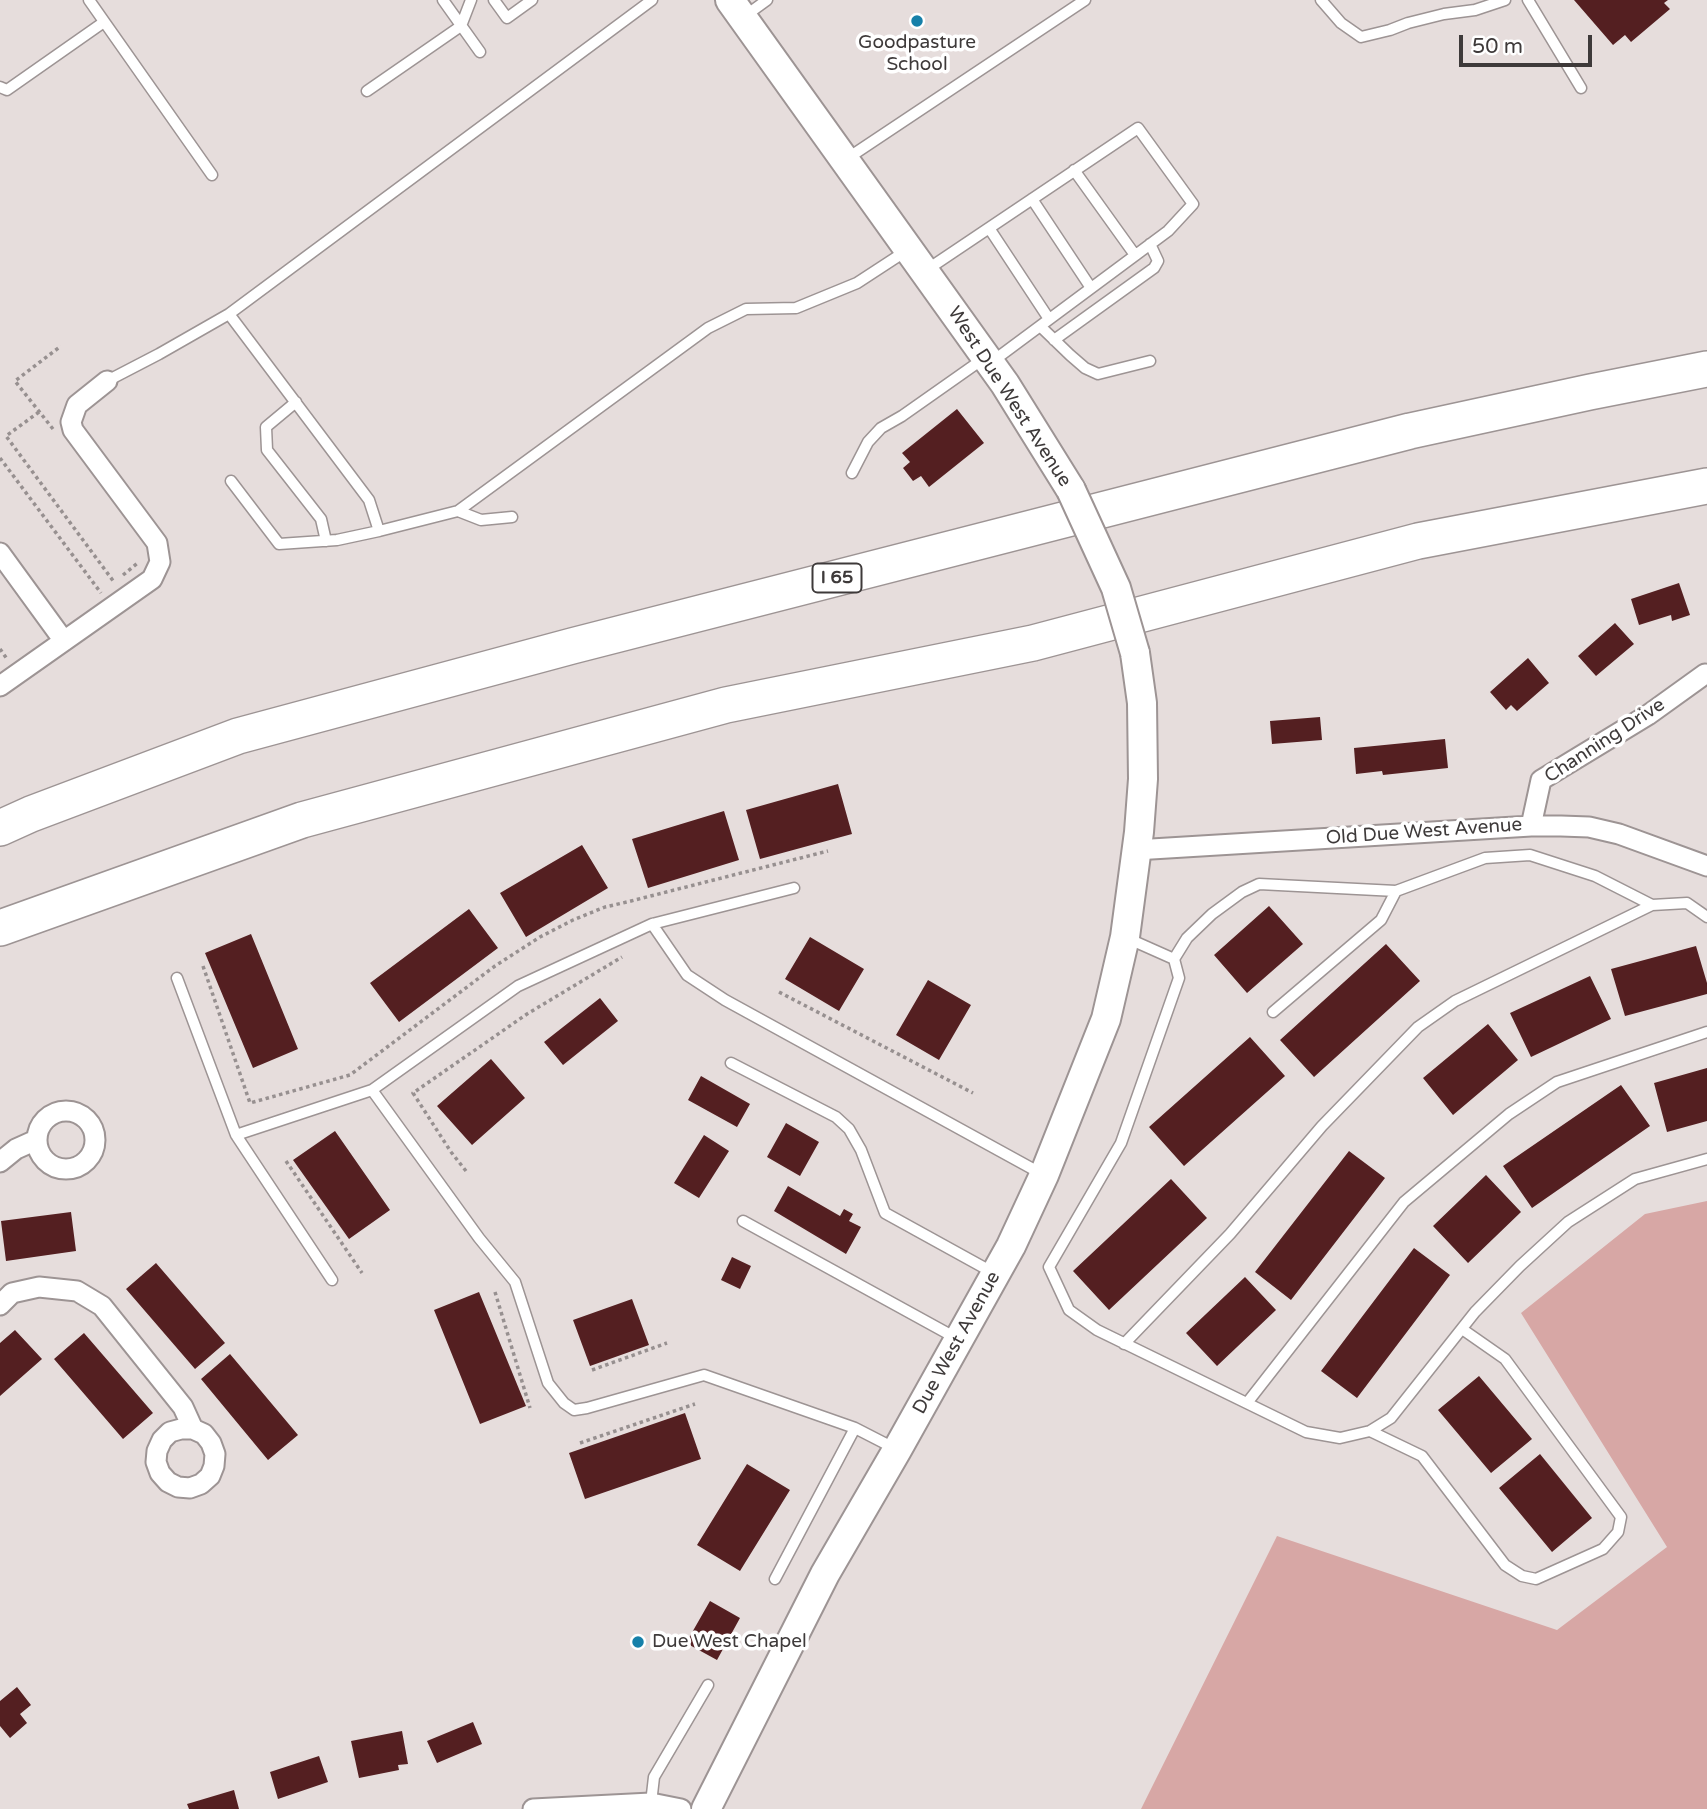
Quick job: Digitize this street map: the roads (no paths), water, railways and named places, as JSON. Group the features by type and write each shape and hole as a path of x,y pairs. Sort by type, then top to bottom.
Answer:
{"highway":[{"name":"I 65","path":"0,828 30,814 238,736 532,657 1410,431 1707,369"},
{"path":"0,928 302,820 726,705 1032,643 1418,541 1707,486"}],"main road":[{"name":"West Due West Avenue","path":"736,8 1005,384 1071,490 1116,588 1135,653 1142,703 1144,769 1135,850"},
{"name":"Due West Avenue","path":"706,1809 825,1574 960,1340 1011,1246 1044,1175 1106,1019 1125,937 1135,850"}],"street":[{"path":"0,686 152,579 160,562 157,543 73,430 71,422 77,405 107,381"},
{"path":"0,553 64,641"},
{"name":"Channing Drive","path":"1531,826 1541,780 1648,715 1705,674"},
{"name":"Old Due West Avenue","path":"1135,850 1531,826 1589,827 1619,834 1707,866"},
{"path":"0,1162 16,1149 36,1140"},
{"path":"0,1305 12,1293 39,1287 76,1291 102,1306 183,1407 193,1429"},
{"path":"533,1809 651,1803 681,1809"}],"lane":[{"path":"89,0 212,175"},
{"path":"443,0 480,52"},
{"path":"368,91 461,26 471,0"},
{"path":"494,0 507,18 532,0"},
{"path":"107,381 229,314 652,0"},
{"path":"736,8 767,0"},
{"path":"845,160 1085,0"},
{"path":"1321,0 1340,23 1361,37 1444,14 1475,10 1505,0"},
{"path":"1528,0 1581,88"},
{"path":"0,87 6,90 104,22"},
{"path":"231,481 278,544 337,540 458,511 708,328 746,309 796,308 989,228 1138,128 1192,204 1168,231 1040,326 881,428 867,442 852,473"},
{"path":"1074,170 1135,255"},
{"path":"1032,199 1091,288"},
{"path":"989,228 1049,319"},
{"path":"1054,340 1154,268 1158,261 1150,244"},
{"path":"229,314 369,500 379,531"},
{"path":"1040,326 1085,368 1098,374 1150,361"},
{"path":"296,402 267,427 267,450 321,519 326,541"},
{"path":"458,511 481,520 512,517"},
{"path":"1652,905 1595,876 1530,855 1485,858 1396,891 1259,884 1242,892 1212,914 1187,938 1174,959 1179,978 1121,1143 1049,1267 1069,1310 1097,1330 1306,1432 1340,1438 1370,1431 1391,1419 1475,1312 1568,1222 1635,1179 1707,1158"},
{"path":"236,1135 373,1090 518,986 652,924 794,888"},
{"path":"1273,1012 1381,920 1396,891"},
{"path":"1124,1343 1230,1234 1322,1126 1418,1027 1455,1001 1652,905 1687,903 1707,917"},
{"path":"652,924 687,975 725,1000 1044,1175"},
{"path":"1125,937 1174,959"},
{"path":"177,978 236,1135 332,1280"},
{"path":"1247,1403 1404,1202 1509,1114 1557,1082 1707,1032"},
{"path":"731,1063 836,1117 849,1129 861,1150 885,1213 996,1274"},
{"path":"373,1090 478,1238 515,1282 548,1383 564,1403 574,1410 704,1375 855,1428 897,1450"},
{"path":"743,1221 960,1340"},
{"path":"1370,1431 1422,1456 1505,1565 1522,1576 1536,1579 1603,1549 1618,1532 1620,1517 1505,1359 1462,1329"},
{"path":"775,1579 855,1428"},
{"path":"651,1803 654,1777 708,1685"}],"place":[{"name":"Goodpasture School","path":"917,21"},
{"name":"Due West Chapel","path":"638,1642"}]}
